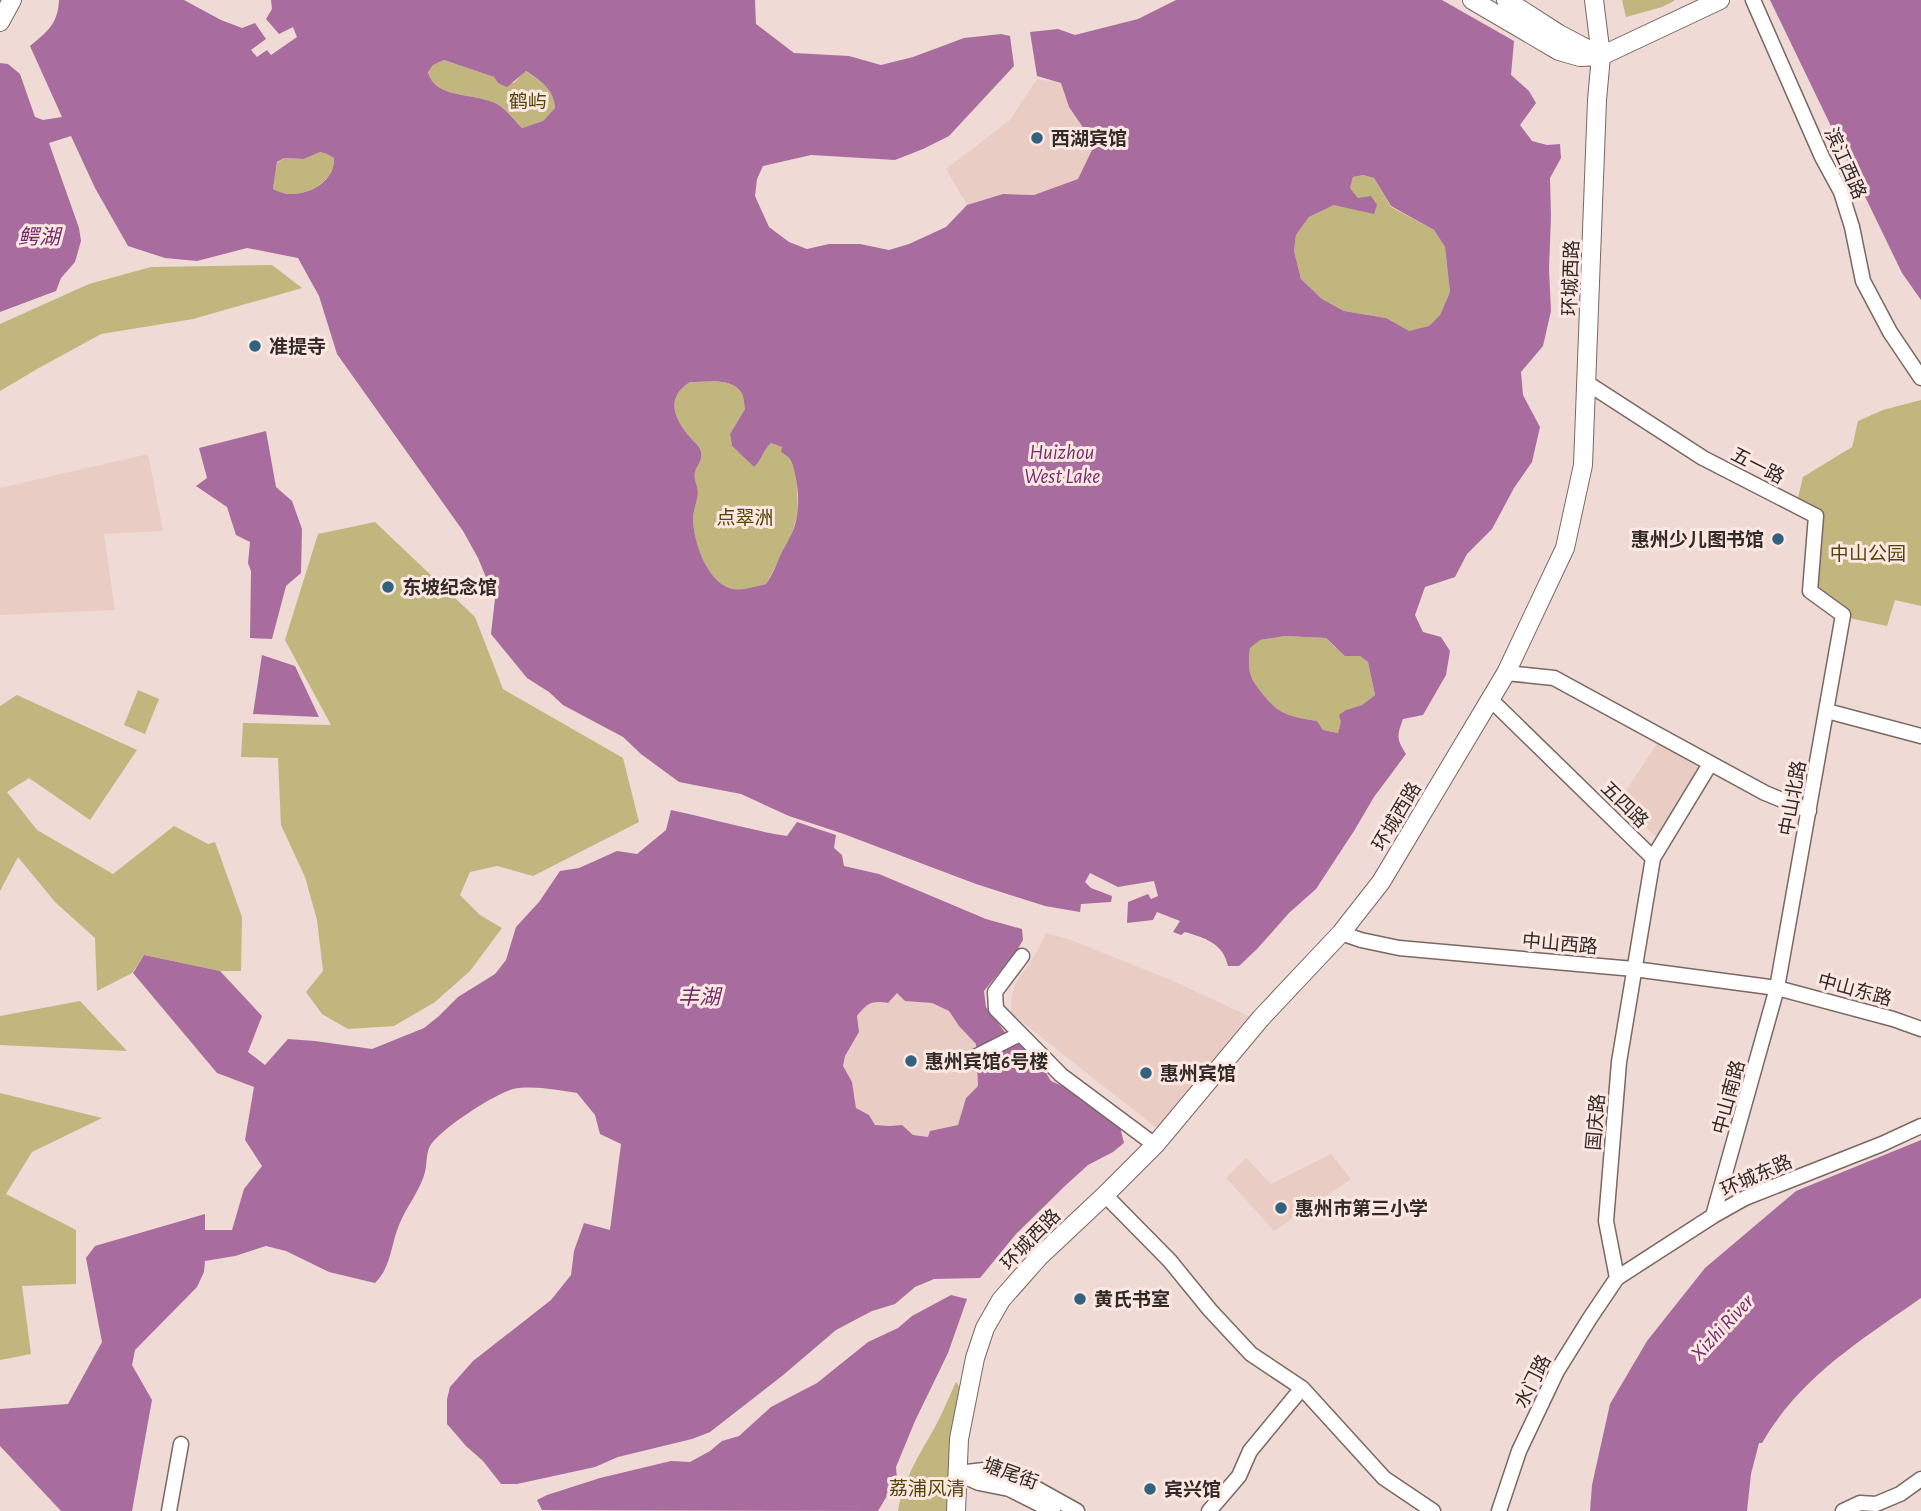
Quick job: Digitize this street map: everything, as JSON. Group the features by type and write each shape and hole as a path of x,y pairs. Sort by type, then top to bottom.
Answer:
{"main road":[{"path":"0,22 12,0"},
{"path":"1472,0 1559,51 1580,57 1601,56 1720,0"},
{"path":"1506,0 1559,34 1601,56"},
{"name":"环城西路","path":"956,1511 959,1439 975,1358 985,1328 1001,1300 1038,1257 1155,1145 1261,1018 1341,933 1381,882 1506,673 1565,548 1583,465 1601,56 1594,0"},
{"name":"环城西路","path":"958,1473 967,1511"}],"street":[{"name":"滨江西路","path":"1753,0 1822,157 1841,192 1852,227 1863,281 1890,332 1921,378"},
{"name":"五一路","path":"1587,383 1703,458 1816,516 1810,591 1843,615"},
{"name":"中山北路","path":"1777,988 1843,615"},
{"path":"1506,673 1554,678 1765,793 1810,811"},
{"name":"五四路","path":"1490,699 1653,858"},
{"path":"1827,711 1921,736"},
{"path":"1634,969 1653,858 1710,764"},
{"name":"中山西路","path":"1341,933 1399,948 1634,969 1777,988"},
{"path":"1022,956 995,992 996,1009 1061,1075 1155,1145"},
{"name":"国庆路","path":"1617,1278 1606,1221 1619,1062 1634,969"},
{"name":"中山东路","path":"1777,988 1921,1029"},
{"name":"中山南路","path":"1713,1216 1777,988"},
{"path":"967,1061 1020,1034"},
{"name":"环城东路","path":"1617,1278 1745,1198 1921,1126"},
{"path":"1105,1195 1170,1261 1251,1354 1301,1388 1384,1478 1433,1511"},
{"name":"水门路","path":"1499,1511 1519,1451 1557,1371 1617,1278"},
{"path":"1209,1511 1238,1476 1250,1451 1301,1388"},
{"path":"169,1511 181,1444"},
{"name":"塘尾街","path":"958,1473 984,1470 1016,1477 1077,1511"},
{"name":"塘尾街","path":"958,1473 979,1483 1009,1489 1053,1511"},
{"path":"1843,1511 1860,1503 1876,1504 1900,1494 1921,1479"}],"shaded area":[{"name":"西湖宾馆","path":"1037,79 1061,83 1069,107 1082,126 1092,150 1078,179 1034,195 1003,194 967,205 946,169 1010,120"},
{"path":"148,454 163,531 104,534 115,610 0,615 0,488"},
{"path":"1658,742 1699,768 1657,837 1617,804"},
{"name":"惠州宾馆","path":"1046,933 1071,940 1166,978 1251,1017 1159,1130 1011,1013 1015,984 1037,952"},
{"name":"惠州宾馆6号楼","path":"898,993 905,1001 932,1003 949,1011 976,1044 978,1086 966,1098 958,1125 931,1131 928,1137 913,1136 902,1125 875,1125 869,1115 856,1108 855,1096 843,1066 845,1056 859,1032 857,1016 866,1005"},
{"name":"惠州市第三小学","path":"1331,1154 1351,1179 1274,1231 1226,1178 1246,1158 1271,1184"}],"green space":[{"path":"1622,0 1674,0 1674,1 1626,17"},
{"name":"鹤屿","path":"444,60 494,77 498,83 514,83 525,71 549,90 555,108 543,121 522,128 497,104 446,91 433,82 428,72 433,65"},
{"path":"320,152 334,158 330,173 320,185 298,194 286,194 273,189 277,163 284,158 304,159"},
{"path":"1363,175 1374,178 1391,207 1434,230 1445,247 1450,292 1440,315 1429,326 1409,332 1386,318 1344,311 1322,299 1301,279 1294,251 1296,235 1309,217 1334,205 1358,198 1350,188 1353,177"},
{"path":"272,265 302,288 193,319 101,334 0,391 0,324 89,284 151,267"},
{"name":"点翠洲","path":"717,381 737,387 742,394 745,409 730,434 732,446 754,467 771,443 782,447 794,467 798,513 791,537 766,584 742,589 729,588 714,577 699,549 693,520 698,493 695,475 701,452 679,422 674,407 677,394 690,382"},
{"name":"中山公园","path":"1921,400 1921,606 1895,600 1887,626 1849,618 1813,589 1817,514 1797,502 1803,477 1852,447 1858,421 1883,410"},
{"path":"375,522 475,617 503,689 623,758 639,822 533,876 497,866 470,872 460,895 480,915 502,928 470,971 435,1002 394,1026 348,1029 322,1014 306,992 323,971 317,920 305,877 281,825 278,758 241,757 243,723 331,725 285,640 318,534"},
{"path":"1285,636 1326,638 1336,648 1360,656 1368,662 1375,695 1362,705 1346,710 1338,733 1323,730 1317,721 1279,710 1253,680 1249,666 1250,648 1259,640"},
{"path":"138,690 159,699 145,734 124,725"},
{"path":"17,695 137,750 90,820 29,778 7,792 37,830 113,874 174,826 208,844 215,842 242,917 241,971 220,971 144,955 132,973 97,991 95,938 55,902 18,857 0,891 0,706"},
{"path":"80,1001 127,1051 0,1045 0,1016"},
{"path":"0,1093 102,1118 32,1152 6,1194 76,1230 76,1284 22,1286 31,1354 0,1360"},
{"name":"荔浦风清","path":"956,1382 963,1392 950,1511 898,1511 908,1477"}],"water":[{"name":"Huizhou West Lake","path":"59,0 184,0 242,28 255,23 266,39 251,50 257,57 267,50 271,55 297,37 293,27 279,34 266,19 272,9 271,0 755,0 756,24 794,53 849,56 881,65 913,57 964,38 1001,34 1010,36 1014,66 949,136 895,160 811,155 763,166 757,179 755,196 769,227 789,242 807,249 829,244 860,244 889,250 946,227 967,205 1003,194 1034,195 1078,179 1092,150 1082,126 1069,107 1061,83 1037,76 1030,32 1058,29 1075,35 1138,19 1176,0 1442,0 1514,41 1511,75 1529,91 1536,103 1520,125 1532,141 1547,145 1560,144 1561,158 1550,178 1551,311 1543,346 1521,372 1523,395 1540,427 1532,462 1514,488 1492,529 1467,554 1455,577 1425,587 1415,615 1423,632 1441,637 1450,651 1446,675 1423,715 1403,719 1399,737 1406,754 1374,797 1316,889 1289,913 1239,966 1228,966 1222,952 1212,943 1185,932 1181,935 1173,932 1180,921 1157,912 1153,920 1127,923 1128,902 1148,894 1151,899 1158,896 1154,881 1118,887 1090,873 1085,882 1091,888 1112,896 1111,902 1081,904 1080,912 1045,906 976,884 789,816 741,794 679,782 623,737 563,705 527,678 491,634 495,599 478,558 463,531 337,354 319,296 298,258 247,248 197,261 165,258 128,246 95,188 71,136 49,143 79,228 81,241 75,262 61,278 56,291 0,312 0,63 8,64 20,74 35,117 43,120 62,117 30,46 51,27","holes":["444,60 494,77 498,83 507,87 526,71 542,82 552,96 555,108 543,121 522,128 497,104 439,87 432,82 428,73 433,65","320,152 334,158 326,180 313,189 298,194 286,194 273,189 277,162 284,158 304,159","1363,175 1374,178 1391,206 1434,230 1445,247 1450,292 1440,315 1429,326 1409,331 1386,318 1344,311 1322,299 1301,279 1294,251 1296,235 1309,217 1334,205 1374,214 1377,205 1371,196 1358,198 1350,188 1353,177","717,381 737,387 742,394 745,409 730,434 732,446 754,467 771,443 782,447 781,452 792,464 798,491 797,516 793,532 766,584 742,589 729,588 714,577 703,559 693,520 698,493 695,475 701,452 676,415 674,407 677,394 690,382","1285,636 1326,638 1345,656 1360,656 1368,662 1375,695 1362,705 1339,715 1341,722 1338,733 1323,730 1317,721 1283,712 1267,699 1251,676 1250,648 1260,640"]},
{"path":"1770,0 1921,0 1921,300 1902,273"},
{"path":"266,431 276,487 292,501 302,529 301,573 286,586 272,639 250,638 250,542 236,535 227,507 196,486 207,478 199,448"},
{"path":"262,655 295,666 319,717 253,714"},
{"name":"丰湖","path":"671,810 787,836 797,822 836,835 834,848 842,855 844,866 879,874 986,919 1022,929 1023,940 1016,952 984,991 986,1007 1004,1031 1040,1063 1051,1081 1069,1089 1119,1123 1124,1143 1088,1165 1066,1185 1016,1234 980,1278 934,1279 915,1287 895,1304 872,1311 836,1330 710,1432 618,1457 595,1467 517,1484 501,1484 447,1424 450,1387 473,1361 551,1300 571,1275 574,1251 584,1223 610,1230 621,1144 600,1134 595,1115 577,1093 537,1088 504,1092 468,1113 444,1131 430,1146 423,1179 399,1225 384,1270 375,1283 329,1272 286,1251 266,1246 235,1256 205,1261 204,1272 197,1287 135,1350 132,1365 152,1400 132,1511 61,1511 0,1446 0,1409 68,1404 102,1342 86,1258 95,1246 205,1214 205,1230 232,1230 244,1189 262,1166 245,1140 254,1087 217,1073 133,973 144,955 220,971 262,1016 248,1052 265,1065 288,1039 372,1049 424,1028 458,997 495,974 506,960 516,927 539,902 560,871 579,868 617,851 637,854 666,830","holes":["897,993 905,1001 932,1003 949,1011 976,1044 978,1086 966,1098 958,1125 930,1131 928,1137 913,1135 902,1125 875,1125 869,1115 856,1108 852,1082 843,1066 845,1056 859,1032 857,1016 864,1008 874,1002 888,1003"]},
{"name":"Xizhi River","path":"1921,1140 1921,1298 1833,1362 1794,1399 1762,1443 1759,1443 1751,1474 1747,1511 1590,1511 1592,1485 1610,1404 1647,1341 1705,1268 1796,1191"},
{"path":"951,1295 967,1299 948,1353 896,1467 897,1479 878,1511 542,1510 537,1500 547,1495 600,1478 671,1461 690,1462 722,1441 739,1436 771,1407 817,1383 868,1342 898,1328 912,1316"}],"place":[{"name":"西湖宾馆","path":"1037,138"},
{"name":"准提寺","path":"255,346"},
{"name":"惠州少儿图书馆","path":"1778,539"},
{"name":"东坡纪念馆","path":"388,587"},
{"name":"惠州宾馆6号楼","path":"911,1061"},
{"name":"惠州宾馆","path":"1146,1073"},
{"name":"惠州市第三小学","path":"1281,1208"},
{"name":"黄氏书室","path":"1080,1299"},
{"name":"宾兴馆","path":"1150,1489"}],"water label":[{"name":"鳄湖","path":"39,237"}]}
